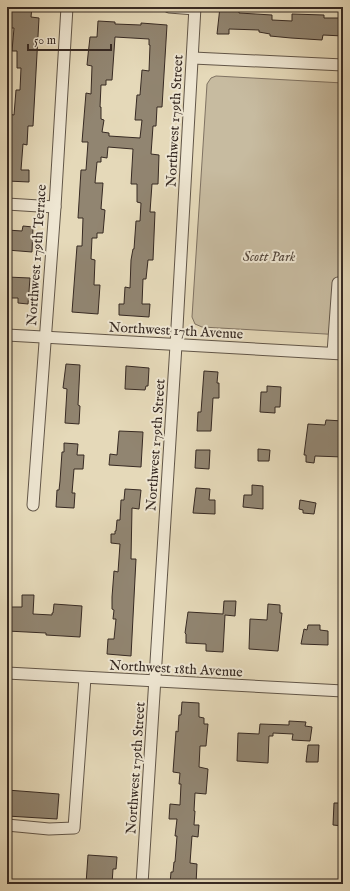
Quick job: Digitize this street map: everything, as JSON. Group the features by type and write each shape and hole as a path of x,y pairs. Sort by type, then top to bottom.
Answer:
{"street":[{"name":"Northwest 179th Terrace","path":"33,505 55,206 67,7"},
{"path":"168,7 195,8"},
{"name":"Northwest 179th Street","path":"142,884 176,345 195,8"},
{"path":"193,58 343,65"},
{"path":"7,204 55,206"},
{"path":"338,354 338,283 343,284"},
{"name":"Northwest 17th Avenue","path":"7,335 338,354"},
{"name":"Northwest 18th Avenue","path":"7,673 343,692"},
{"path":"7,825 49,829 74,828 85,678"}],"green space":[{"name":"Scott Park","path":"216,76 343,83 343,335 202,327 195,324 192,317 207,84 211,78"}],"building":[{"path":"10,7 32,7 31,17 39,18 33,126 28,126 27,145 23,144 21,170 29,170 29,182 7,181 8,114 14,115 16,90 20,90 21,68 17,68 17,51 12,51 14,28 8,28"},
{"path":"220,7 239,8 239,13 272,15 272,20 292,21 292,14 324,15 324,18 343,18 343,36 323,35 322,40 270,36 270,34 259,32 259,30 229,29 229,34 217,34"},
{"path":"98,21 115,22 115,24 141,25 141,23 167,25 162,107 157,107 156,126 153,126 151,154 159,155 158,184 152,184 150,212 155,212 153,260 148,260 146,279 143,279 142,304 150,304 149,317 119,315 119,304 124,304 125,287 130,288 131,260 134,249 136,221 140,221 141,203 137,202 137,184 131,184 133,149 108,147 107,158 101,157 101,162 97,162 95,183 103,183 101,209 105,210 103,233 97,233 97,238 92,238 91,259 95,260 94,285 100,285 98,314 72,312 77,246 82,246 83,218 78,218 81,170 86,170 88,142 82,142 86,93 91,94 92,66 87,65 90,37 97,37","holes":["115,37 149,39 149,71 142,70 140,95 137,95 135,120 142,120 140,138 109,136 109,133 102,132 104,120 101,119 101,85 106,85 106,80 112,80"]},
{"path":"23,226 33,227 32,252 7,250 7,230 22,231"},
{"path":"7,277 30,278 28,304 18,303 18,298 7,298"},
{"path":"66,364 80,365 78,405 80,406 79,424 65,423 67,389 63,388"},
{"path":"126,366 149,368 148,386 146,386 145,390 125,389"},
{"path":"204,371 218,372 217,383 219,383 219,398 213,398 211,431 197,431 198,412 201,412"},
{"path":"267,386 281,387 280,407 275,407 275,413 260,412 261,392 267,392"},
{"path":"326,420 343,421 343,457 315,456 314,463 306,462 306,455 304,455 308,424 325,425"},
{"path":"119,431 143,432 141,467 109,465 110,454 117,455"},
{"path":"64,443 78,444 77,455 84,455 83,469 74,469 72,493 75,493 74,508 56,507"},
{"path":"258,449 270,450 269,461 258,461"},
{"path":"196,450 210,450 209,469 195,468"},
{"path":"252,485 263,486 263,509 243,507 244,495 252,495"},
{"path":"196,488 210,489 209,500 215,500 215,514 193,513"},
{"path":"125,489 141,490 139,509 132,508 131,559 136,559 131,656 107,654 108,639 114,639 116,619 113,619 114,610 112,609 112,597 114,571 118,572 120,544 111,543 111,534 115,534 117,520 120,520 121,500 124,500"},
{"path":"300,500 316,503 314,514 303,513 303,510 299,509"},
{"path":"22,595 34,595 33,614 52,615 54,604 82,606 80,637 46,635 46,633 7,631 7,607 22,607"},
{"path":"224,601 236,601 235,616 225,615 223,652 206,651 206,644 186,643 185,633 188,612 223,614"},
{"path":"268,604 280,605 280,613 282,613 278,651 249,649 250,619 267,620"},
{"path":"308,625 320,625 320,630 328,631 328,645 301,644 304,629 307,630"},
{"path":"182,702 199,703 199,717 204,718 204,724 208,724 206,746 200,746 199,767 208,769 206,794 195,793 194,825 199,825 198,837 192,836 190,863 197,864 196,884 170,884 171,872 173,872 175,862 177,836 175,836 177,819 169,819 170,804 180,805 180,773 173,772 176,731 178,732 179,715 181,715"},
{"path":"289,721 306,722 305,726 312,727 310,741 292,740 293,734 273,733 273,736 269,736 268,763 237,761 238,733 259,734 260,724 289,725"},
{"path":"308,745 319,745 318,762 306,762"},
{"path":"7,790 59,794 57,819 7,816"},
{"path":"334,803 343,803 343,826 333,825"},
{"path":"88,855 117,857 116,869 113,869 112,884 86,884"}]}
